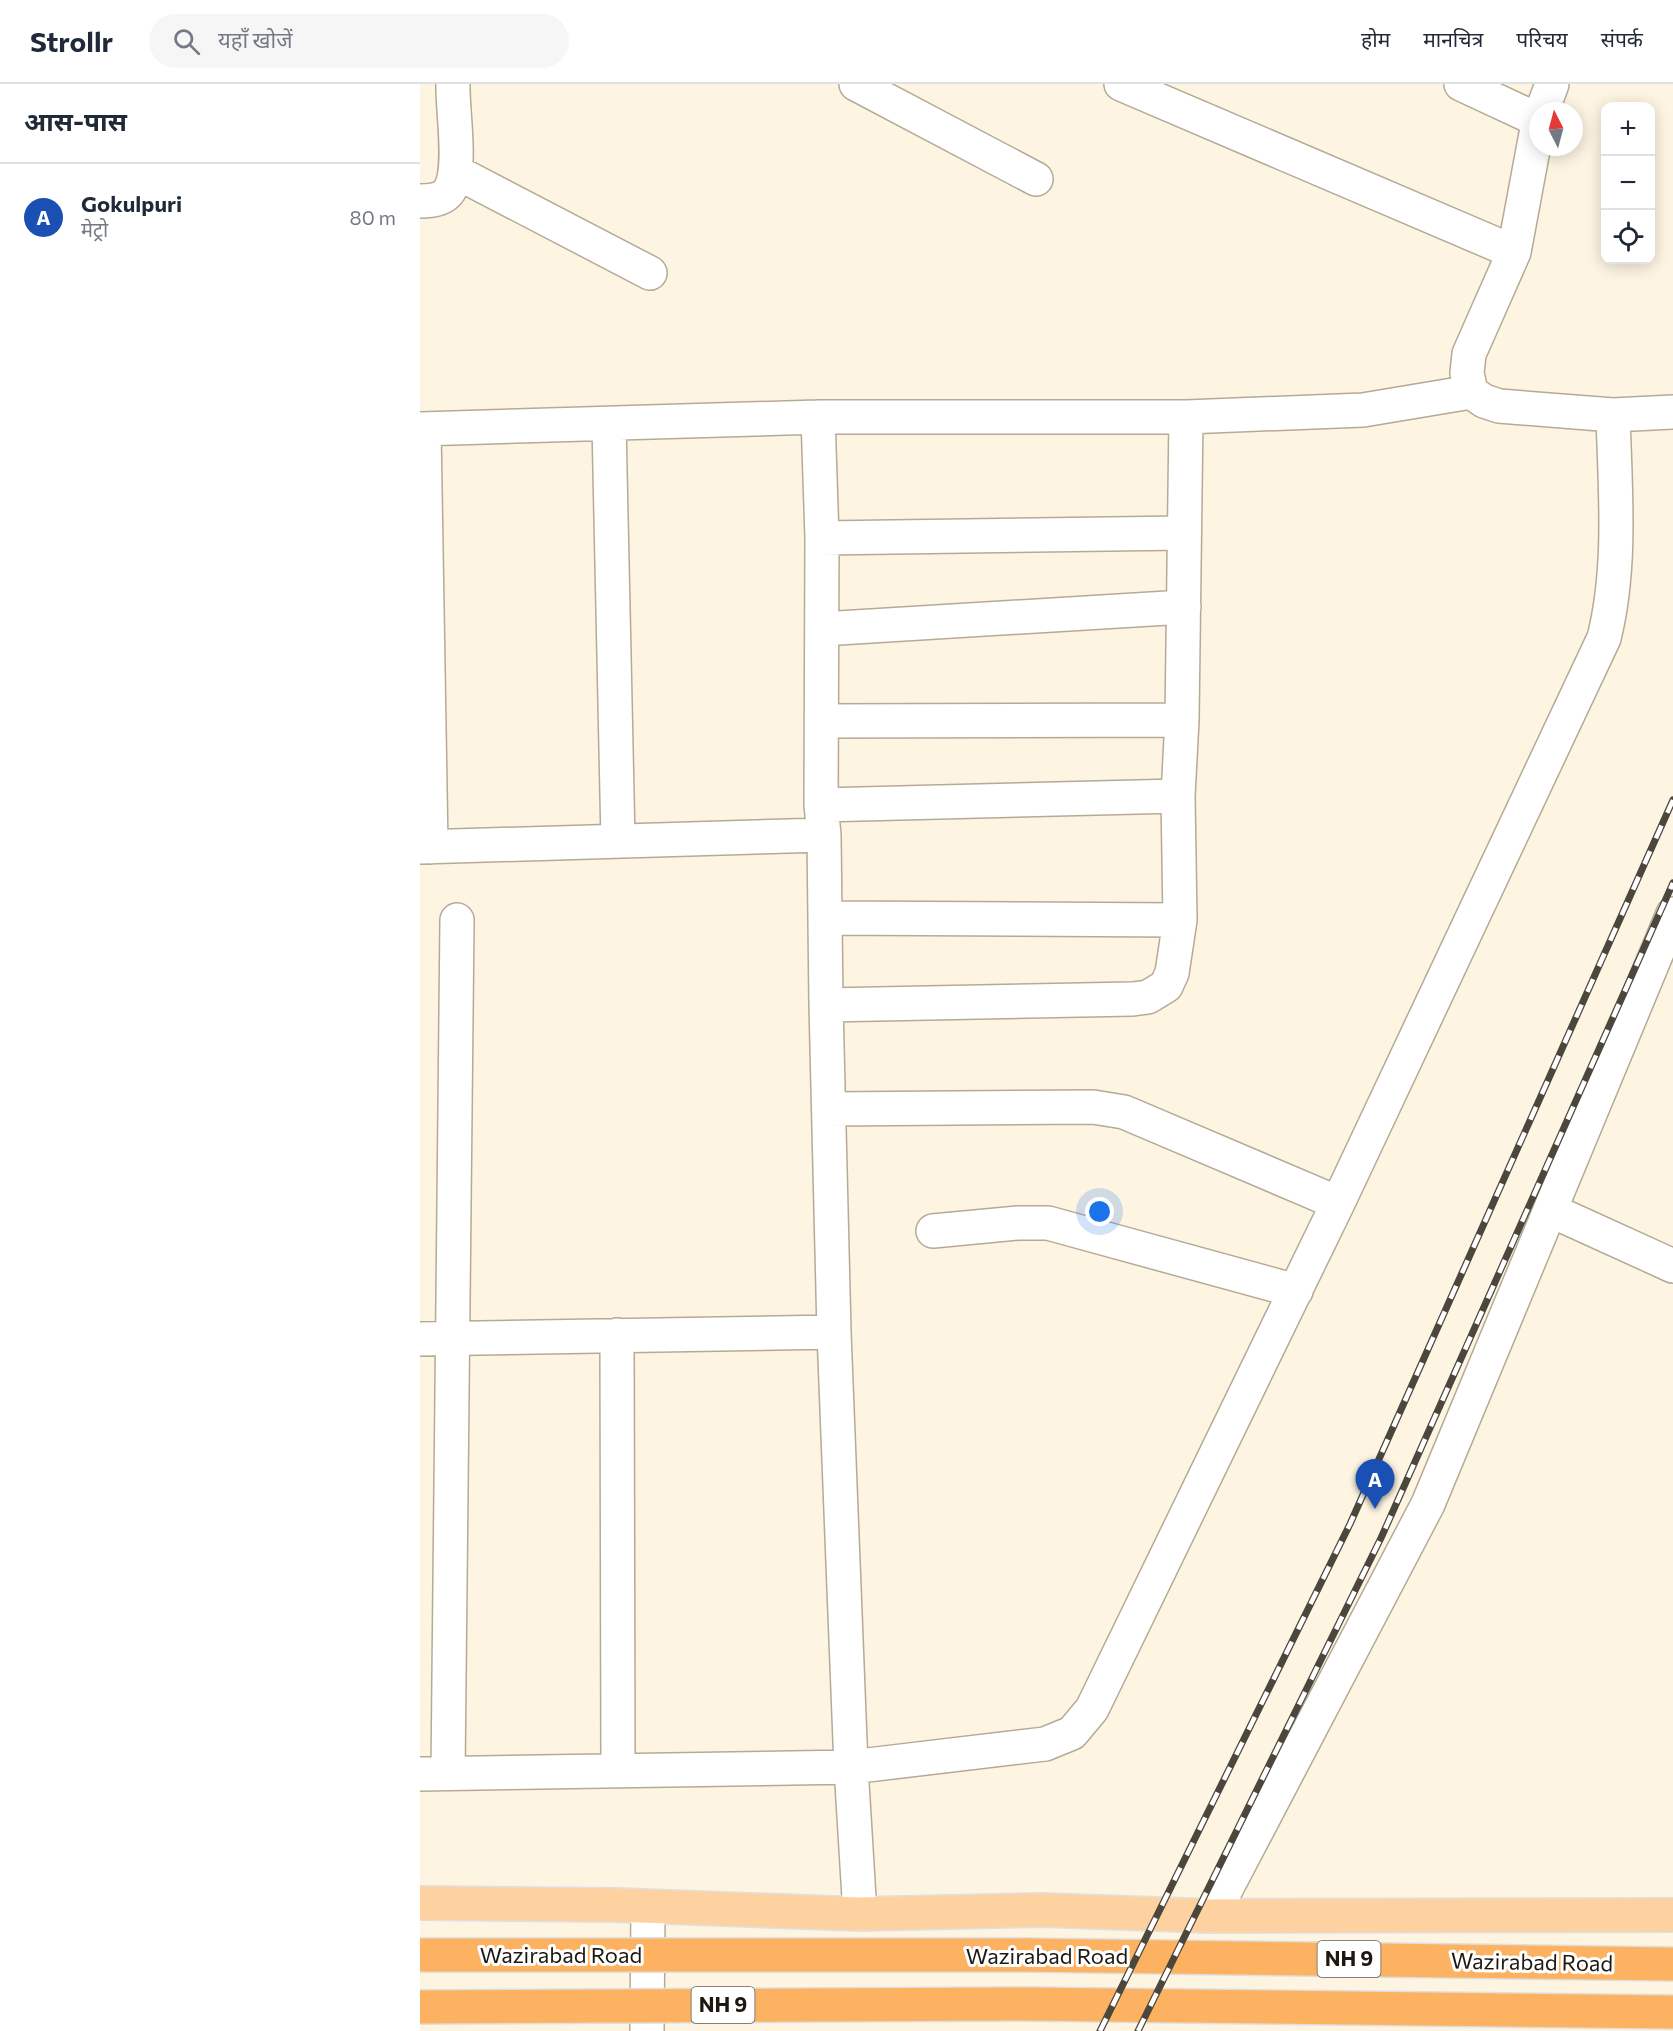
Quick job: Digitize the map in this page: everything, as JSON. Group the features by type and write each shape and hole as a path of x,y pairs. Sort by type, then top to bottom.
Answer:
{"highway":[{"name":"Wazirabad Road","path":"420,1955 1026,1955 1673,1964"},
{"name":"NH 9","path":"420,2007 1026,2004 1673,2012"}],"main road":[{"path":"420,1903 860,1914 1041,1910 1212,1916 1673,1916"}],"street":[{"path":"420,201 436,200 449,192 456,172 453,84"},
{"path":"856,84 1036,179"},
{"path":"1122,84 1514,252"},
{"path":"1461,84 1529,117"},
{"path":"1545,102 1552,84"},
{"path":"1532,156 1514,252 1469,354 1467,373 1472,392 1484,401 1499,406 1620,415 1673,412"},
{"path":"456,172 650,273"},
{"path":"1178,796 823,820 618,841 425,847 422,430 818,417 1186,417 1362,410 1472,392"},
{"path":"457,920 436,1339 434,1773 851,1767 1045,1744 1072,1733 1092,1709 1296,1291 1604,638 1611,611 1620,415"},
{"path":"818,417 822,538 826,1005 834,1332 851,1767 860,1914"},
{"path":"826,1005 1133,999 1148,996 1166,986 1172,973 1180,920 1178,796 1182,720 1186,417"},
{"path":"609,424 618,841"},
{"path":"822,538 1184,533"},
{"path":"822,629 1184,607"},
{"path":"822,721 1182,720"},
{"path":"1212,1916 1428,1504 1673,914"},
{"path":"825,918 1180,920"},
{"path":"829,1109 1094,1107 1124,1112 1338,1203"},
{"path":"1550,1210 1673,1266"},
{"path":"933,1232 1018,1223 1048,1223 1296,1291"},
{"path":"436,1339 834,1332"},
{"path":"617,1335 618,1770"},
{"path":"647,2031 648,1907"}],"railway":[{"path":"1100,2031 1350,1524 1673,800"},
{"path":"1138,2031 1381,1538 1673,883"}],"place":[{"name":"Gokulpuri","path":"1375,1509"}]}
